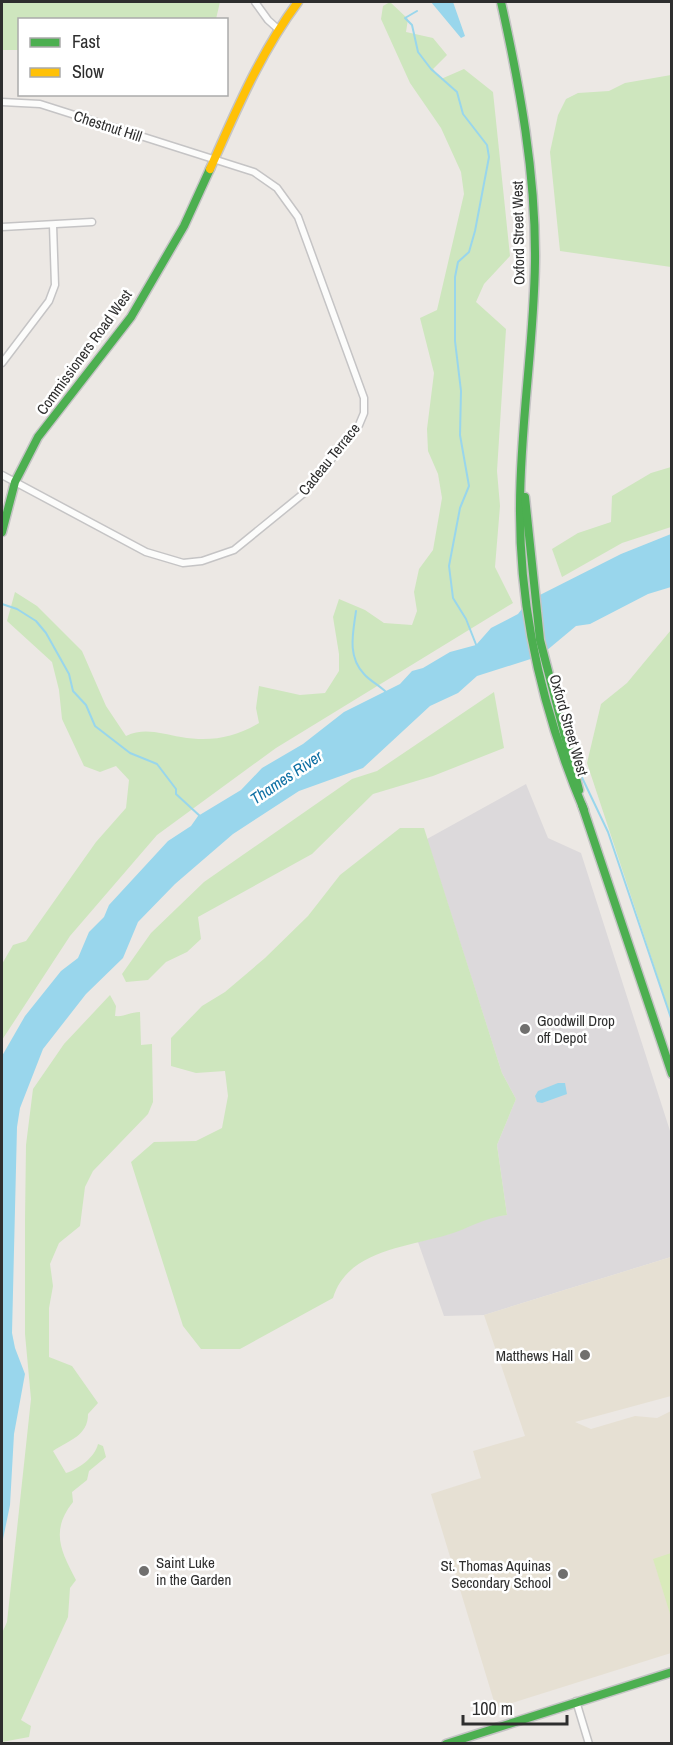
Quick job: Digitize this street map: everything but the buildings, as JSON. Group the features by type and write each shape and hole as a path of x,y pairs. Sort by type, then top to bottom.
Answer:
{"main road":[{"name":"Commissioners Road West","path":"2,532 15,482 39,437 130,317 184,226 212,159 278,29 298,2"},
{"name":"Oxford Street West","path":"501,2 525,116 535,255 522,466 525,539 540,640 572,777 672,1074"},
{"path":"446,1743 672,1672"}],"street":[{"path":"255,2 278,29"},
{"name":"Chestnut Hill","path":"2,102 40,104 212,159"},
{"name":"Cadeau Terrace","path":"15,482 146,552 183,563 202,561 234,550 303,493 359,425 364,412 364,398 298,217 277,188 254,172 212,159"},
{"path":"2,227 92,222"},
{"path":"2,363 49,301 55,285 53,225"},
{"path":"2,475 15,482"},
{"path":"576,1701 589,1743"}],"shaded area":[{"path":"526,784 548,838 581,853 671,1134 671,1257 484,1315 444,1316 418,1242 449,1234 493,1216 507,1215 497,1145 516,1099 502,1073 427,839"},
{"name":"St. Thomas Aquinas Secondary School","path":"671,1257 671,1396 575,1422 591,1429 635,1416 657,1418 671,1411 671,1653 496,1708 431,1494 481,1478 473,1451 525,1436 484,1315"}],"green space":[{"path":"2,2 220,2 216,18 18,18 18,50 2,50"},
{"path":"390,2 408,19 406,32 433,38 447,55 433,69 441,79 464,69 493,92 510,256 484,284 476,302 506,329 497,471 500,506 495,567 513,603 276,748 157,835 70,936 2,1040 2,964 13,945 26,941 96,842 126,808 129,780 116,766 100,772 84,766 62,719 59,690 52,662 7,621 15,592 37,606 82,651 106,706 126,736 146,732 192,738 222,738 259,723 256,708 259,686 300,695 325,693 339,671 339,654 333,617 339,599 365,610 384,623 412,625 417,611 414,592 419,569 433,550 442,498 438,474 428,451 427,429 434,373 420,318 437,310 464,194 461,172 441,128 410,83 381,19 383,6"},
{"path":"671,75 671,267 560,251 550,152 558,115 566,99 578,93 609,91 625,83"},
{"path":"671,467 671,527 622,543 562,577 552,549 578,533 611,522 612,496 651,473"},
{"path":"671,630 671,1017 587,763 601,704 627,683"},
{"path":"494,692 504,748 433,776 373,794 312,854 198,917 201,939 187,952 166,962 148,980 126,982 122,974 151,933 204,882 352,779 377,771"},
{"path":"400,828 424,828 502,1073 516,1099 497,1145 507,1215 491,1218 447,1235 380,1253 351,1270 340,1282 333,1298 240,1349 201,1349 183,1326 131,1162 154,1142 196,1141 222,1128 228,1096 225,1071 196,1073 171,1066 171,1038 202,1006 225,992 265,958 308,916 340,875"},
{"path":"110,995 116,1006 115,1016 140,1012 141,1045 152,1044 153,1102 148,1114 93,1171 85,1187 80,1226 59,1243 50,1264 53,1286 49,1308 49,1357 72,1366 98,1403 88,1414 85,1428 53,1451 66,1473 86,1462 98,1444 103,1446 106,1457 89,1471 87,1480 72,1492 73,1502 62,1522 60,1541 62,1550 76,1580 70,1588 68,1617 21,1720 31,1726 29,1737 2,1742 2,1633 7,1622 31,1399 25,1334 25,1220 26,1145 33,1089 64,1044"},
{"path":"672,1553 671,1617 653,1559"}],"water":[{"path":"431,2 453,2 465,36 461,38"},
{"name":"Thames River","path":"671,534 671,587 648,594 590,624 576,626 540,656 477,676 458,693 430,706 363,768 299,791 233,834 175,884 138,922 123,958 86,994 43,1049 20,1108 17,1127 12,1333 25,1374 14,1434 10,1505 2,1544 2,1056 25,1016 61,971 78,958 89,932 104,917 109,905 168,841 191,826 198,816 241,790 262,768 303,744 344,712 400,684 412,671 423,668 450,652 476,645 491,628 518,614 528,601 621,554"},
{"path":"558,1083 565,1083 567,1094 542,1103 537,1102 535,1096 538,1091"}],"waterway":[{"path":"417,11 405,18 412,25 418,52 431,69 457,92 463,114 487,145 489,157 475,231 469,252 458,262 455,277 455,341 461,391 460,435 469,486 460,508 449,566 453,598 466,619 477,647"},
{"path":"2,604 17,609 36,621 46,633 69,674 73,691 86,705 95,726 130,753 157,764 176,789 176,794 201,817"},
{"path":"356,611 353,644 355,660 364,674 386,692"},
{"path":"576,765 608,832 672,1021"}],"traffic: fast":[{"path":"501,2 526,131 535,229 534,293 522,445 520,506 524,585 529,623 545,699 569,773 584,810"},
{"path":"2,532 15,482 38,437 131,317 184,226 210,169"},
{"path":"525,497 540,640 579,790"},
{"path":"582,805 672,1074"},
{"path":"446,1744 672,1672"}],"traffic: slow":[{"path":"210,169 260,62 298,2"}],"place":[{"name":"Goodwill Drop off Depot","path":"525,1029"},
{"name":"Matthews Hall","path":"585,1355"},
{"name":"Saint Luke in the Garden","path":"144,1571"},
{"name":"St. Thomas Aquinas Secondary School","path":"563,1574"}]}
